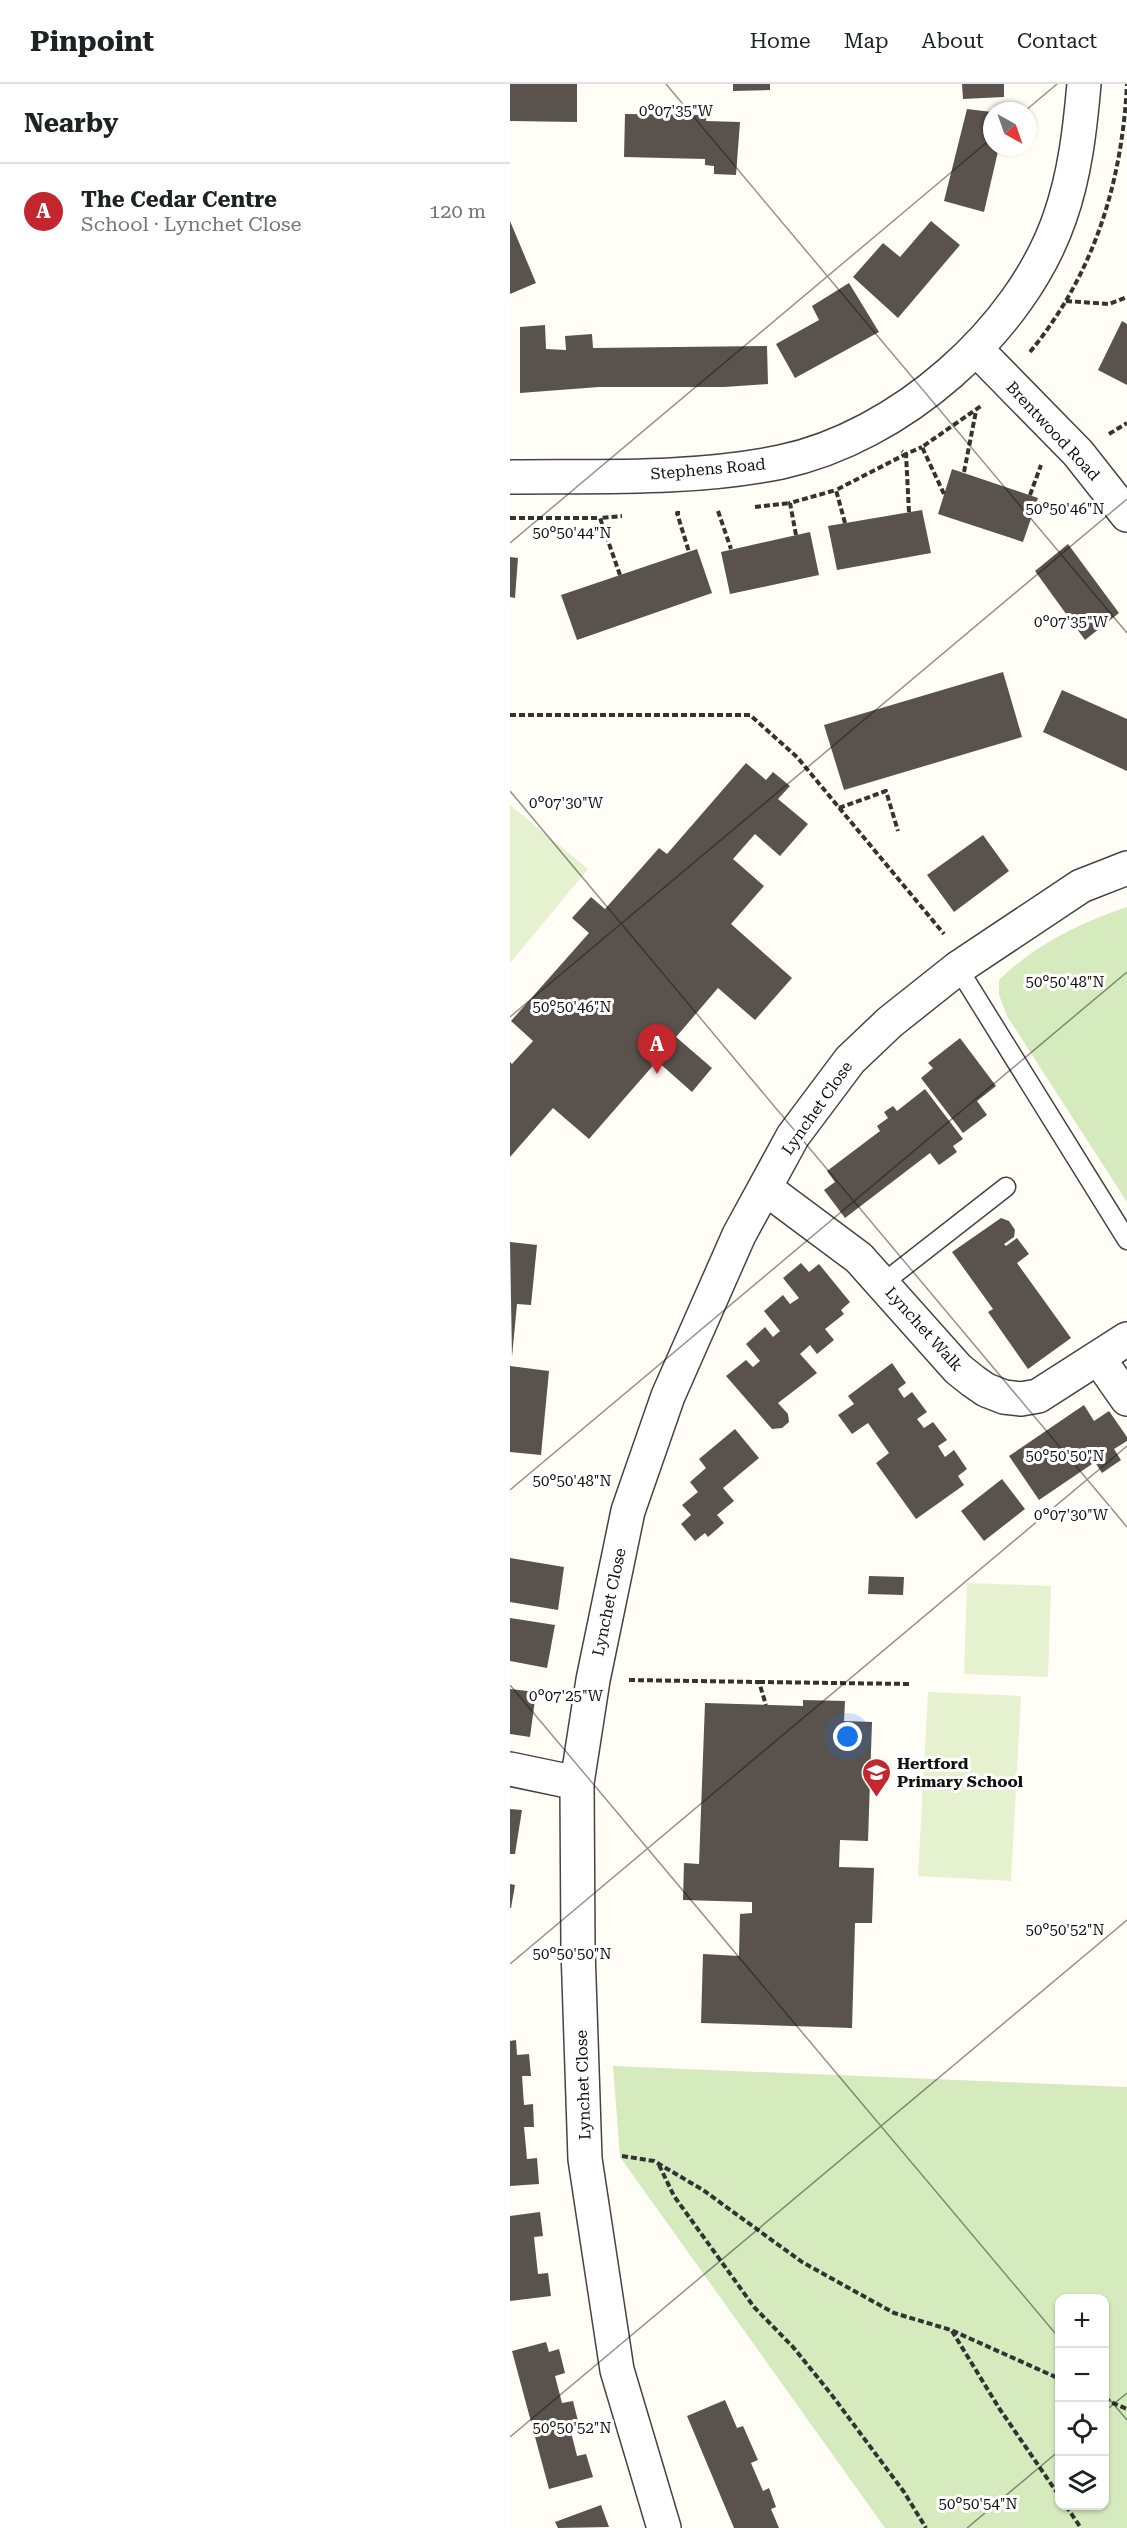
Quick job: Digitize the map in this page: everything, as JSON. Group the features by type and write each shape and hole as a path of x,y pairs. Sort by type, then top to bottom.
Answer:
{"street":[{"name":"Stephens Road","path":"510,477 620,476 725,470 782,462 828,448 874,426 911,403 977,350 1027,286 1046,252 1060,218 1078,147 1084,84"},
{"name":"Brentwood Road","path":"977,350 1078,453 1127,515"},
{"name":"Lynchet Close","path":"664,2528 617,2370 585,2159 578,1949 577,1783 592,1680 628,1511 652,1440 704,1311 739,1236 793,1136 850,1060 890,1022 963,965 1081,886 1127,868"},
{"name":"Lynchet Walk","path":"765,1188 859,1258 958,1369 994,1394 1021,1399 1038,1396 1127,1339"},
{"path":"1099,1359 1127,1399"},
{"path":"510,1769 577,1783"}],"lane":[{"path":"963,965 1127,1240"},
{"path":"882,1283 1006,1187"}],"path":[{"path":"1066,301 1109,304 1127,297"},
{"path":"964,472 976,411"},
{"path":"909,512 906,454 922,447"},
{"path":"748,508 790,503 836,490"},
{"path":"790,503 796,535"},
{"path":"727,510 716,511 731,549"},
{"path":"677,513 689,552"},
{"path":"667,514 687,513"},
{"path":"510,518 627,516"},
{"path":"600,518 620,575"},
{"path":"510,715 750,715 797,757 963,965"},
{"path":"839,808 886,791 898,831"},
{"path":"592,1680 911,1684"},
{"path":"759,1682 766,1705"},
{"path":"585,2159 627,2155 658,2164 703,2190 802,2262 894,2313 951,2330 1055,2377"},
{"path":"658,2164 674,2196 754,2307 793,2347 831,2394 904,2492 926,2528"},
{"path":"951,2330 999,2408 1055,2491"},
{"path":"1109,2401 1127,2409"},
{"path":"1069,2510 1081,2528"}],"green space":[{"path":"510,805 588,869 510,963"},
{"path":"1127,907 1127,1202 1007,1016 999,995 999,980 1027,956 1058,936"},
{"path":"967,1583 1051,1586 1048,1677 964,1674"},
{"path":"928,1692 1021,1696 1011,1881 918,1876"},
{"path":"613,2066 1127,2087 1127,2528 885,2528 620,2157"}],"building":[{"path":"510,84 577,84 577,122 510,121"},
{"path":"733,84 770,84 770,90 733,91"},
{"path":"962,84 1004,84 1004,97 963,99"},
{"path":"967,109 983,111 983,156 997,156 984,212 944,201"},
{"path":"625,114 707,115 706,121 740,122 736,175 714,174 714,166 705,165 705,159 624,157"},
{"path":"510,221 536,283 510,294"},
{"path":"931,221 960,245 898,318 853,277 883,243 900,257"},
{"path":"849,283 879,332 795,378 776,344 819,320 812,306"},
{"path":"1122,321 1127,324 1127,385 1098,370"},
{"path":"545,325 546,349 566,350 565,336 592,334 593,348 767,346 768,384 724,387 599,387 520,393 520,327"},
{"path":"952,469 1038,498 1023,542 938,514"},
{"path":"922,510 931,553 837,570 828,526"},
{"path":"810,532 819,575 730,594 721,552"},
{"path":"1068,544 1119,613 1085,640 1035,571"},
{"path":"697,549 712,593 577,640 561,595"},
{"path":"510,557 518,558 515,598 510,597"},
{"path":"1003,672 1022,737 844,790 824,725"},
{"path":"1062,690 1127,719 1127,771 1043,732"},
{"path":"746,763 766,780 773,772 790,786 778,799 808,824 780,856 755,834 733,859 764,886 731,924 792,978 755,1020 718,988 676,1037 712,1068 692,1092 657,1061 589,1139 553,1108 510,1157 510,1062 512,1064 533,1041 511,1021 589,933 572,918 591,897 605,909 659,848 667,854"},
{"path":"983,835 1009,871 954,912 927,875"},
{"path":"960,1038 996,1086 977,1101 987,1115 963,1133 921,1078 933,1068 928,1063"},
{"path":"925,1089 963,1139 953,1146 957,1152 939,1165 930,1153 845,1218 824,1190 835,1182 827,1171 880,1131 877,1126 888,1118 884,1112 893,1106 897,1111"},
{"path":"1001,1218 1009,1221 1015,1230 1014,1237 1004,1244 1006,1246 1017,1238 1029,1254 1017,1263 1071,1338 1028,1369 988,1312 993,1309 952,1252"},
{"path":"510,1242 537,1245 531,1305 517,1304 512,1357"},
{"path":"801,1263 809,1272 819,1264 850,1302 841,1310 844,1314 825,1329 834,1340 817,1354 810,1345 800,1354 817,1373 778,1403 788,1414 789,1422 782,1428 772,1429 726,1376 746,1360 753,1367 760,1361 746,1344 765,1327 773,1337 780,1331 764,1311 783,1295 790,1304 799,1298 783,1278"},
{"path":"892,1363 906,1383 898,1389 904,1398 912,1392 927,1412 917,1419 924,1428 933,1422 947,1440 938,1446 945,1457 954,1450 967,1469 958,1476 964,1485 916,1519 876,1463 889,1453 868,1423 852,1434 838,1415 854,1404 848,1396"},
{"path":"510,1366 549,1371 541,1455 510,1452"},
{"path":"1084,1405 1094,1421 1109,1411 1127,1437 1127,1441 1114,1449 1121,1460 1102,1473 1095,1462 1039,1500 1009,1456"},
{"path":"735,1429 759,1458 723,1488 734,1501 717,1515 724,1523 708,1537 705,1533 695,1541 681,1524 691,1515 682,1505 698,1492 690,1482 706,1468 699,1459"},
{"path":"1002,1479 1025,1509 984,1541 961,1511"},
{"path":"510,1558 564,1567 558,1610 510,1602"},
{"path":"869,1576 904,1577 903,1595 868,1594"},
{"path":"510,1618 555,1625 547,1668 510,1661"},
{"path":"510,1689 536,1692 530,1737 510,1734"},
{"path":"803,1700 845,1701 844,1721 872,1722 868,1841 840,1840 839,1867 874,1868 872,1923 855,1923 852,2028 701,2023 703,1954 739,1956 740,1914 752,1913 752,1902 683,1900 684,1863 699,1864 705,1703 803,1706"},
{"path":"510,1809 522,1810 515,1854 510,1854"},
{"path":"510,1884 515,1885 511,1908 510,1908"},
{"path":"516,2040 517,2055 529,2054 531,2076 522,2076 524,2105 533,2104 534,2127 524,2127 527,2159 537,2158 539,2184 510,2186 510,2041"},
{"path":"540,2212 543,2236 534,2237 538,2274 548,2273 551,2296 510,2301 510,2216"},
{"path":"546,2342 549,2352 559,2349 565,2373 555,2376 562,2403 573,2401 578,2421 569,2424 577,2456 586,2454 593,2477 549,2489 512,2351"},
{"path":"725,2400 737,2428 743,2426 758,2460 751,2463 763,2491 769,2488 776,2507 771,2509 779,2528 734,2528 687,2416"},
{"path":"601,2505 609,2527 558,2528 555,2522"}],"place":[{"name":"The Cedar Centre","path":"657,1074"},
{"name":"Hertford Primary School","path":"876,1798"}]}
